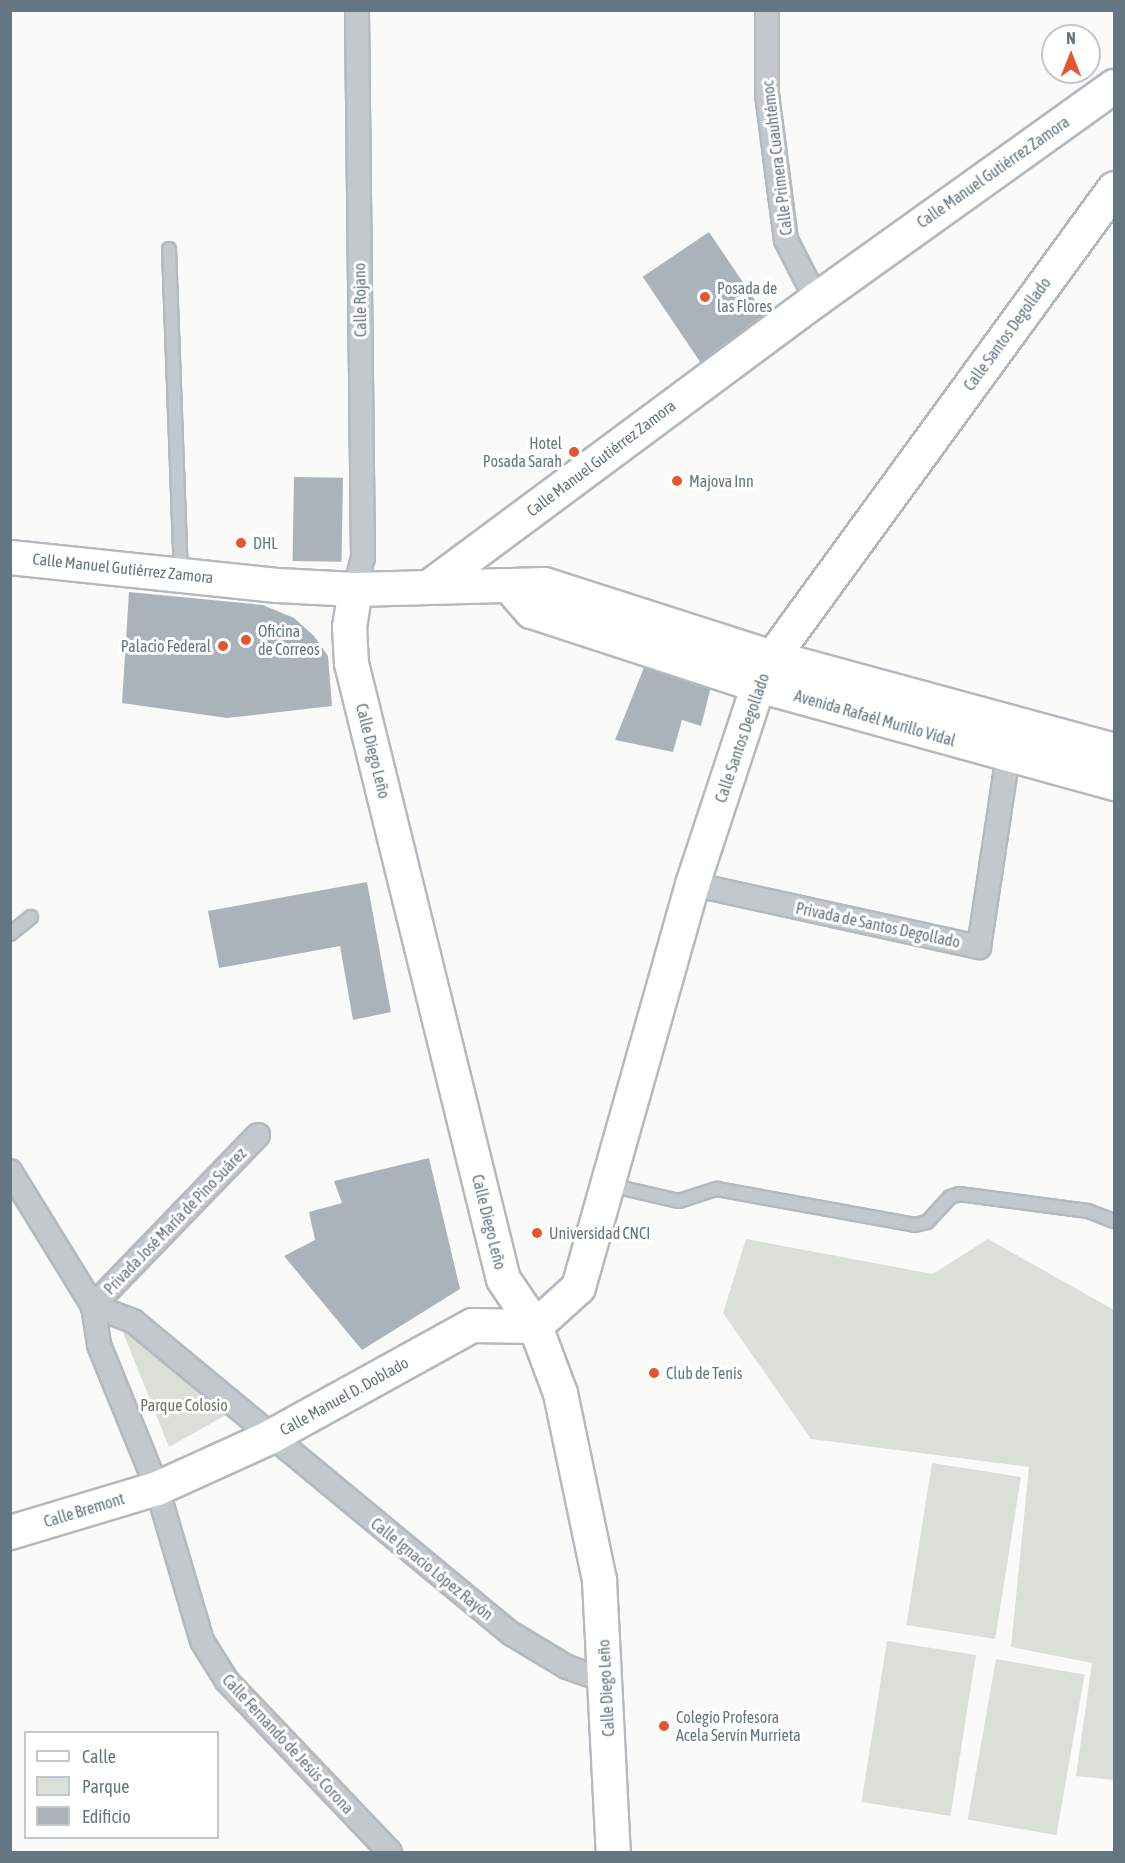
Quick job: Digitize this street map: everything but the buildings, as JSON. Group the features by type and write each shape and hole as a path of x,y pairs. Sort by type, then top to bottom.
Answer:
{"main road":[{"name":"Calle Manuel Gutiérrez Zamora","path":"10,556 181,572 277,585 355,589 428,587 816,299 1114,86"},
{"name":"Calle Santos Degollado","path":"535,1326 578,1287 692,884 758,685 772,657 1114,188"},
{"name":"Avenida Rafaél Murillo Vidal","path":"428,587 510,587 544,584 772,657 1111,742"},
{"name":"Avenida Rafaél Murillo Vidal","path":"510,587 531,611 758,685 1105,781"},
{"name":"Calle Diego Leño","path":"355,589 349,626 351,663 503,1280 535,1326 560,1393 599,1580 607,1682 613,1852"},
{"name":"Calle Manuel D. Doblado","path":"157,1488 269,1437 472,1325 535,1326"},
{"name":"Calle Bremont","path":"10,1532 157,1488"}],"street":[{"name":"Calle Rojano","path":"355,589 363,558 357,10"},
{"name":"Calle Primera Cuauhtémoc","path":"767,10 766,94 786,240 816,299"},
{"path":"1105,781 1111,742"},
{"name":"Privada de Santos Degollado","path":"692,884 979,947 1008,755"},
{"name":"Privada José María de Pino Suárez","path":"93,1306 258,1135"},
{"path":"10,1171 93,1306"},
{"name":"Calle Ignacio López Rayón","path":"93,1306 132,1321 269,1437 512,1634 567,1667 607,1682"},
{"name":"Calle Fernando de Jesús Corona","path":"93,1306 99,1345 157,1488 202,1641 227,1682 390,1852"}],"lane":[{"path":"169,249 181,572"},
{"path":"10,933 31,917"},
{"path":"608,1185 679,1201 717,1189 915,1225 927,1222 950,1197 959,1194 1088,1211 1114,1221"}],"green space":[{"path":"746,1239 933,1274 988,1239 1114,1310 1114,1780 1076,1776 1092,1663 1011,1647 1029,1467 811,1439 723,1313"},
{"name":"Parque Colosio","path":"116,1315 235,1410 169,1447"},
{"path":"932,1463 1021,1477 995,1639 906,1625"},
{"path":"887,1641 976,1655 950,1816 862,1802"},
{"path":"996,1659 1085,1675 1056,1835 968,1820"}],"place":[{"name":"Posada de las Flores","path":"705,297"},
{"name":"Hotel Posada Sarah","path":"574,452"},
{"name":"Majova Inn","path":"677,481"},
{"name":"DHL","path":"241,543"},
{"name":"Oficina de Correos","path":"246,640"},
{"name":"Palacio Federal","path":"223,646"},
{"name":"Universidad CNCI","path":"537,1233"},
{"name":"Club de Tenis","path":"654,1373"},
{"name":"Colegio Profesora Acela Servín Murrieta","path":"664,1726"}]}
